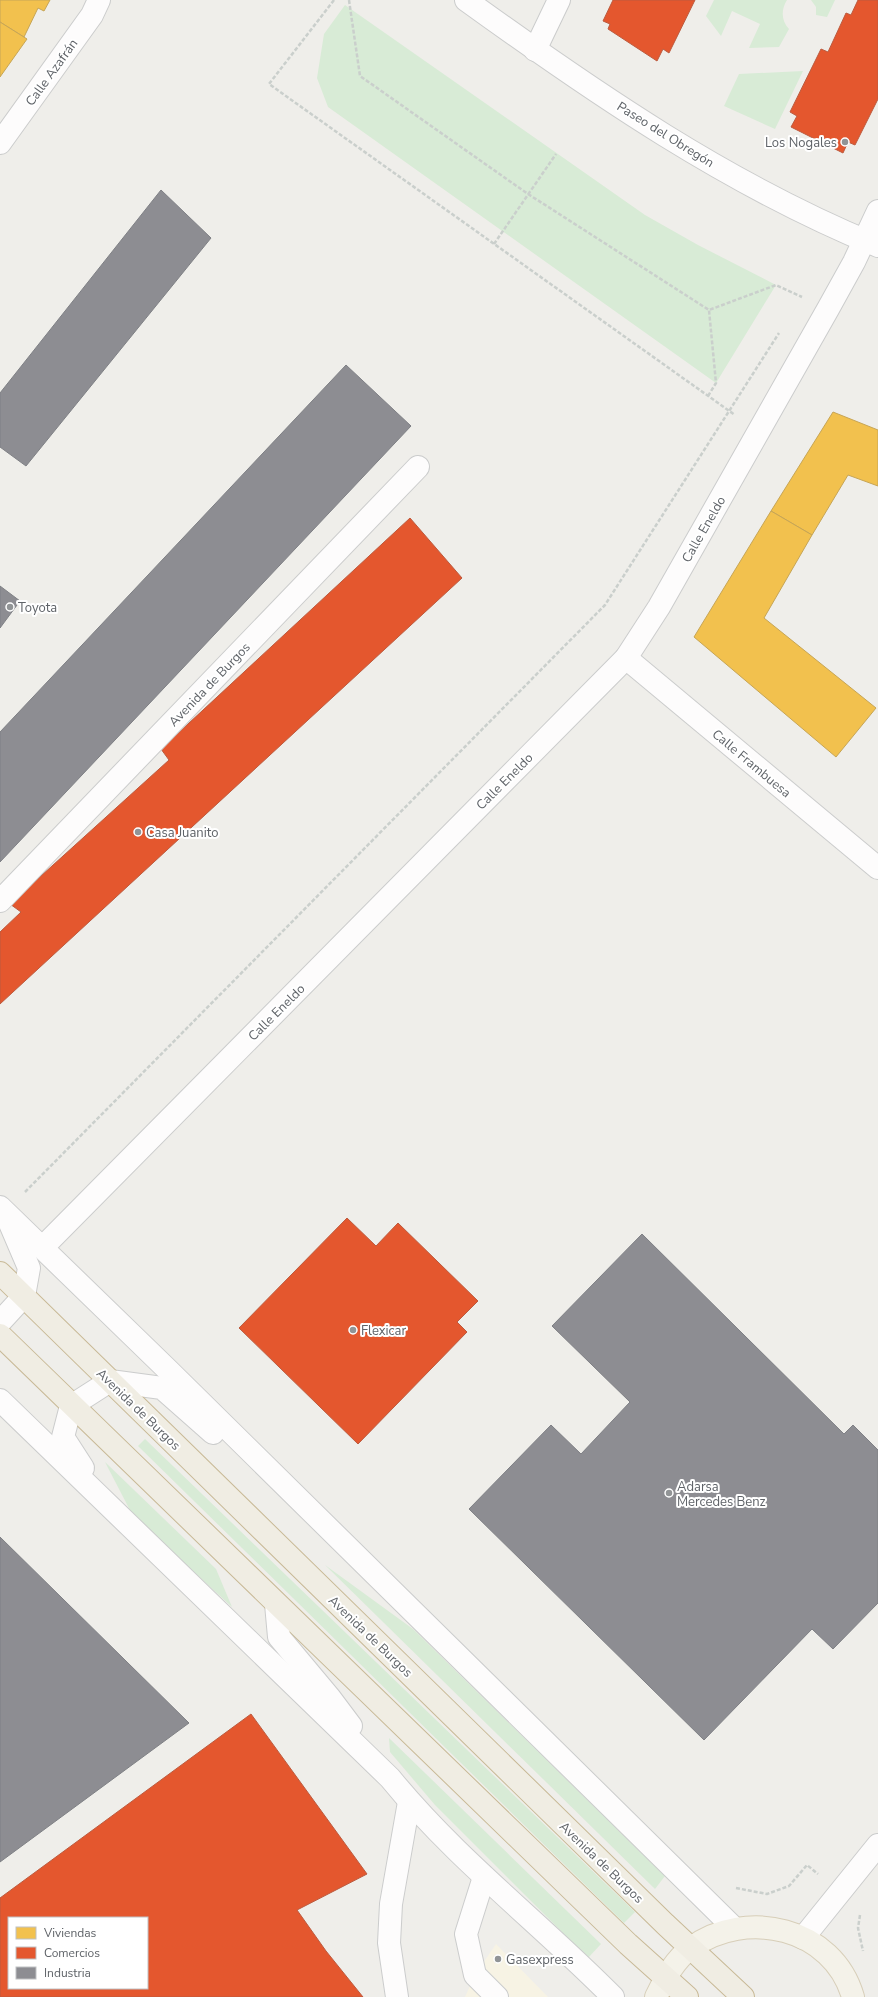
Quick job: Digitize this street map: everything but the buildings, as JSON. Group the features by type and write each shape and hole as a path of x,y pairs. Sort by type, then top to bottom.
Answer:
{"highway":[{"name":"Avenida de Burgos","path":"0,1273 743,1997"},
{"path":"0,1335 71,1406 633,1949 666,1976 687,1997"}],"main road":[{"path":"656,1997 666,1976 691,1948 716,1934 734,1928 752,1926 781,1929 803,1938 823,1951 834,1962 844,1977 853,1997"}],"street":[{"name":"Calle Azafrán","path":"0,143 92,15 99,0"},
{"name":"Paseo del Obregón","path":"466,0 535,50 683,148 774,199 871,243"},
{"path":"535,50 559,0"},
{"name":"Calle Eneldo","path":"43,1247 626,658 659,607 854,262 871,243 878,210"},
{"name":"Avenida de Burgos","path":"0,901 418,467"},
{"name":"Calle Frambuesa","path":"626,658 878,868"},
{"path":"3,1209 734,1928"},
{"path":"0,1322 24,1296 29,1268 3,1209"},
{"path":"105,1502 63,1438 71,1406 110,1381 162,1388 240,1457 352,1552"},
{"path":"0,1400 390,1778"},
{"path":"276,1604 279,1638 330,1698 409,1802 484,1877 577,1961 613,1997"},
{"path":"397,1997 389,1943 391,1904 409,1802"},
{"path":"803,1938 878,1845"},
{"path":"484,1877 466,1934 475,1975 497,1997"}],"path":[{"path":"334,0 269,84 729,411 759,429"},
{"path":"349,0 360,76 528,194 709,310"},
{"path":"494,244 556,154"},
{"path":"709,310 776,285 828,309"},
{"path":"798,304 807,290"},
{"path":"708,396 716,383 709,310"},
{"path":"3,1209 605,605 781,330"},
{"path":"732,1888 767,1894 789,1886 807,1865"}],"shaded area":[{"name":"Gasexpress","path":"496,1944 548,1997 465,1997 475,1975"}],"green space":[{"path":"714,0 787,0 783,11 783,19 789,29 779,47 749,48 760,24 732,11 721,36 706,16"},
{"path":"811,0 835,0 827,17 816,15 816,7"},
{"path":"345,5 645,215 698,245 776,285 716,383 328,107 317,78 324,34"},
{"path":"803,71 775,129 724,106 739,74"},
{"path":"145,1439 635,1912 624,1923 138,1446"},
{"path":"105,1462 216,1569 232,1607 133,1516"},
{"path":"325,1565 413,1629 665,1876 655,1889"},
{"path":"389,1738 601,1944 588,1958 435,1805 390,1752"}],"place":[{"name":"Los Nogales","path":"845,142"},
{"name":"Toyota","path":"10,607"},
{"name":"Casa Juanito","path":"138,832"},
{"name":"Flexicar","path":"353,1330"},
{"name":"Adarsa Mercedes Benz","path":"669,1493"},
{"name":"Gasexpress","path":"498,1959"}]}
